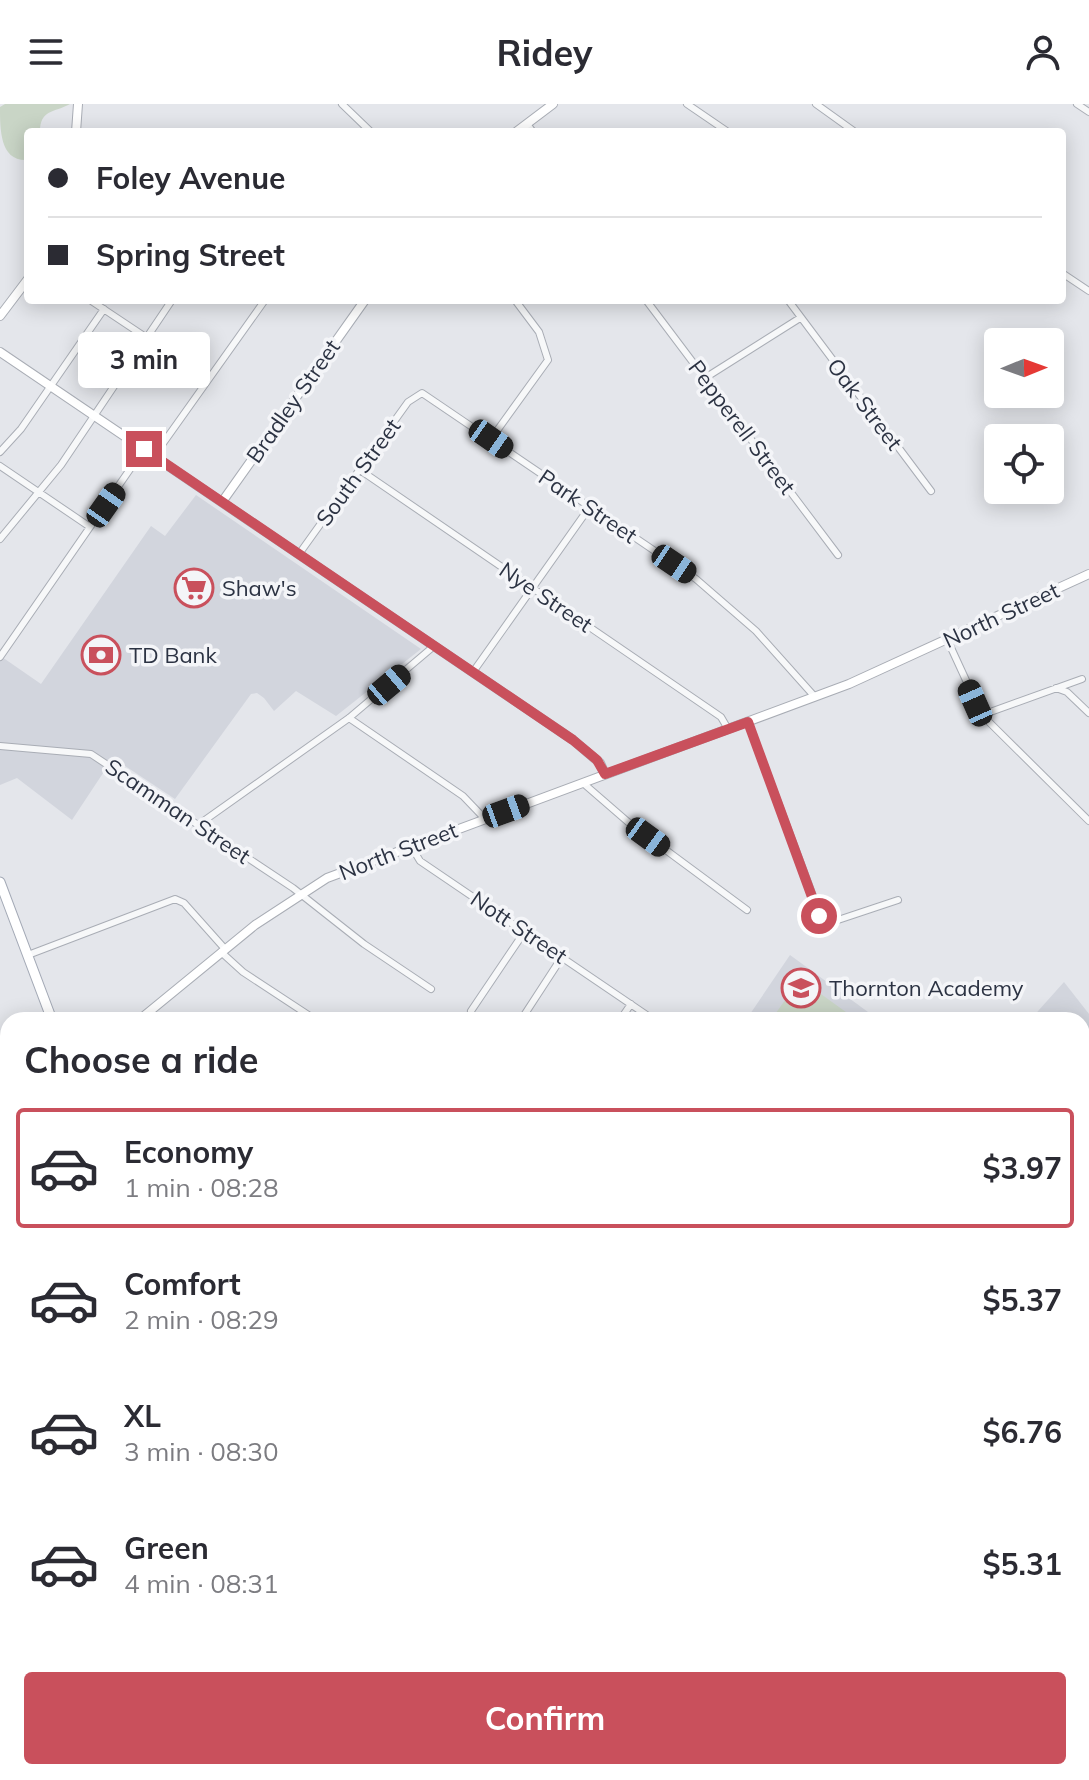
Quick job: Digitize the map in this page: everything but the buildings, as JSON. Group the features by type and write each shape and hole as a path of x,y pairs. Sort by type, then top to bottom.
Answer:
{"main road":[{"path":"76,128 78,104"},
{"path":"530,128 553,104"},
{"path":"0,316 24,284"},
{"name":"Bradley Street","path":"222,502 362,304"},
{"path":"0,352 583,748 600,763 605,774"},
{"name":"North Street","path":"149,1012 301,893 334,875 815,697 1089,574"},
{"path":"0,882 3,902 28,955 49,1012"}],"street":[{"path":"342,104 367,128"},
{"path":"687,104 722,128"},
{"path":"1077,104 1089,112"},
{"path":"821,105 850,128"},
{"path":"1066,276 1089,291"},
{"path":"96,304 147,338"},
{"path":"0,539 40,494 169,304"},
{"path":"154,456 262,304"},
{"path":"491,439 548,362 543,340 518,304"},
{"name":"Pepperell Street","path":"649,304 838,555"},
{"name":"Oak Street","path":"791,304 931,491"},
{"path":"0,452 51,386 104,309"},
{"path":"705,378 800,318"},
{"name":"Park Street","path":"419,393 491,439 720,598 756,631 815,697"},
{"name":"South Street","path":"299,554 408,402 419,393"},
{"path":"0,657 144,449"},
{"path":"0,466 90,527"},
{"name":"Nye Street","path":"360,470 721,717 728,729"},
{"path":"473,672 589,508"},
{"path":"947,639 982,715 1089,821"},
{"path":"198,825 349,718 434,646"},
{"path":"982,715 1082,679"},
{"path":"1056,688 1067,692 1089,713"},
{"path":"349,718 454,789 485,819"},
{"path":"748,722 822,920 839,920 898,900"},
{"name":"Scamman Street","path":"0,746 91,754 301,893 340,927 431,989"},
{"path":"583,783 628,822 747,910"},
{"name":"Nott Street","path":"411,846 420,861 642,1012"},
{"path":"28,955 175,899 184,903 243,972 304,1012"},
{"path":"471,1011 525,931"},
{"path":"526,1012 562,957"},
{"path":"626,1012 631,1004"}],"shaded area":[{"path":"196,495 421,649 336,716 296,691 274,711 264,698 257,693 251,694 175,799 113,758 72,820 17,778 0,785 2,657 41,684 151,526 165,536"},
{"name":"Thornton Academy","path":"790,955 868,1012 751,1012"},
{"path":"1064,982 1087,1012 1037,1012"}],"green space":[{"path":"5,104 70,104 45,115 41,128 24,128 24,160 12,156 7,150 0,125 0,107"},
{"path":"807,984 846,1012 777,1012 795,986"}],"place":[{"name":"Shaw's","path":"194,588"},
{"name":"TD Bank","path":"101,655"},
{"name":"Thornton Academy","path":"801,988"}],"route":[{"path":"144,449 573,740 597,760 605,774 748,722 819,916"}]}
